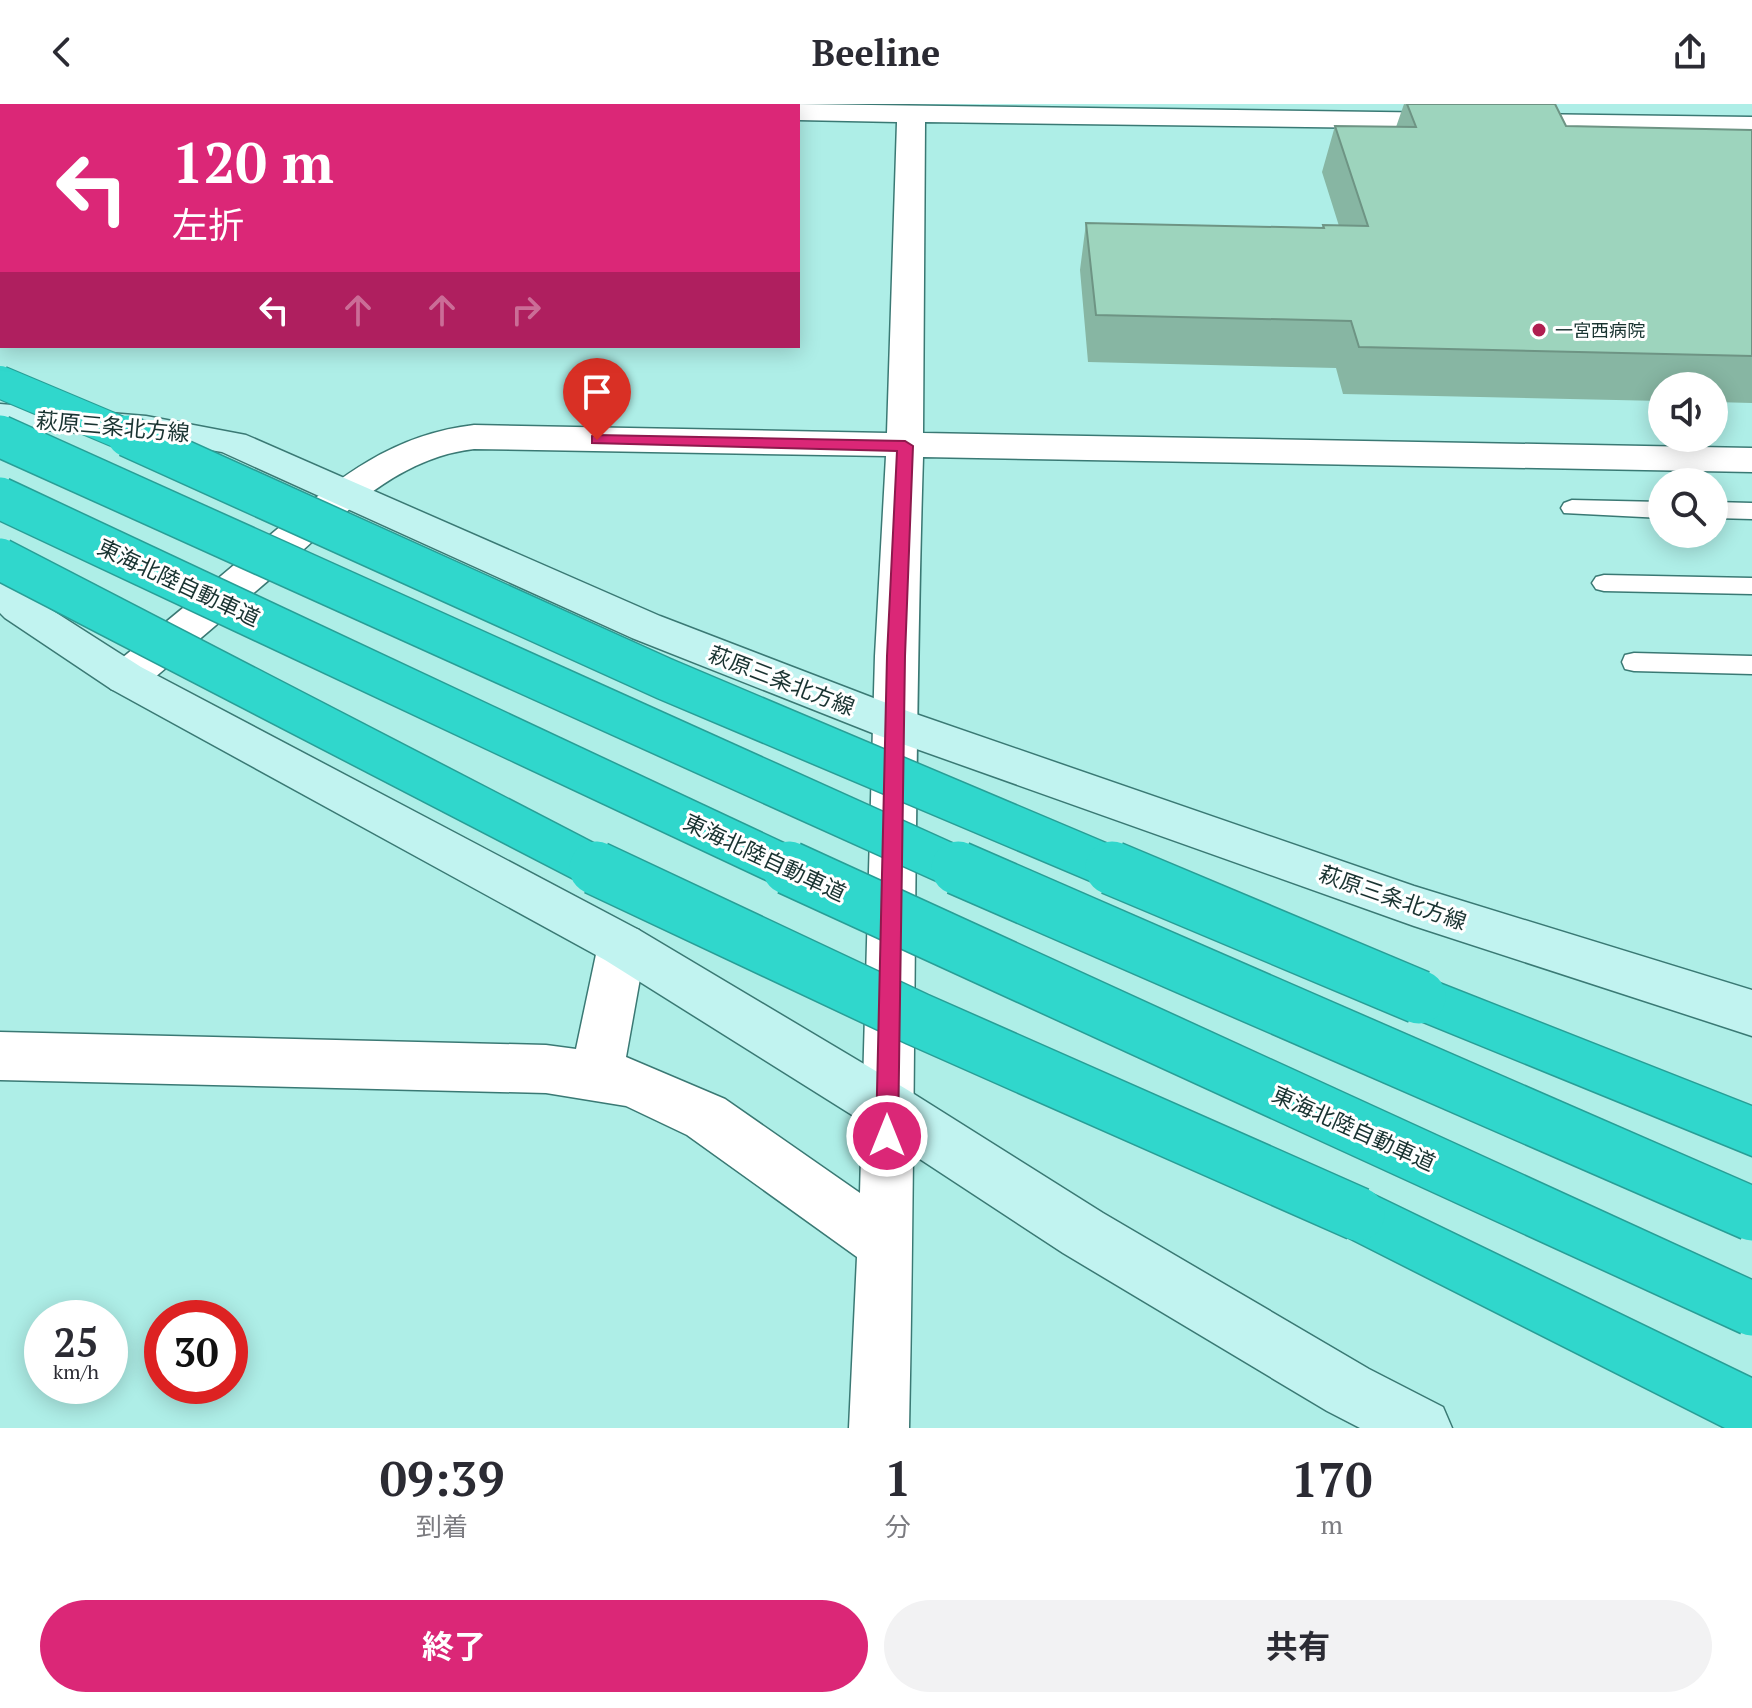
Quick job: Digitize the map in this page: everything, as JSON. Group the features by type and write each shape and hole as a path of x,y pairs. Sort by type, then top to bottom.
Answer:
{"highway":[{"path":"0,382 126,435 665,679 1419,997 1752,1131"},
{"path":"0,436 1057,913 1752,1214"},
{"name":"東海北陸自動車道","path":"0,498 1035,983 1752,1309"},
{"path":"0,559 578,859 917,1019 1358,1214 1752,1410"}],"main road":[{"name":"萩原三条北方線","path":"0,415 190,431 233,443 646,627 895,724 1414,906 1752,1013"},
{"path":"0,588 19,608 126,678 622,945 887,1107 1083,1233 1348,1390 1422,1428"}],"street":[{"path":"1747,104 1752,112"},
{"path":"800,112 910,109 1752,125"},
{"path":"879,1428 895,724 905,446 910,109"},
{"path":"126,678 385,463 443,439 474,437 1752,460"},
{"path":"596,1077 622,945"},
{"path":"0,1056 546,1069 631,1082 706,1117 884,1243"}],"lane":[{"path":"1572,508 1648,510"},
{"path":"1728,510 1752,511"},
{"path":"1604,583 1752,586"},
{"path":"1634,662 1752,665"}],"building":[{"name":"一宮西病院","path":"1407,104 1555,104 1566,126 1752,130 1752,356 1359,347 1351,321 1096,315 1086,223 1324,228 1323,225 1368,226 1335,126 1416,127"}],"place":[{"name":"一宮西病院","path":"1539,330"}],"route":[{"path":"597,440 905,446 896,656 887,1136"}]}
